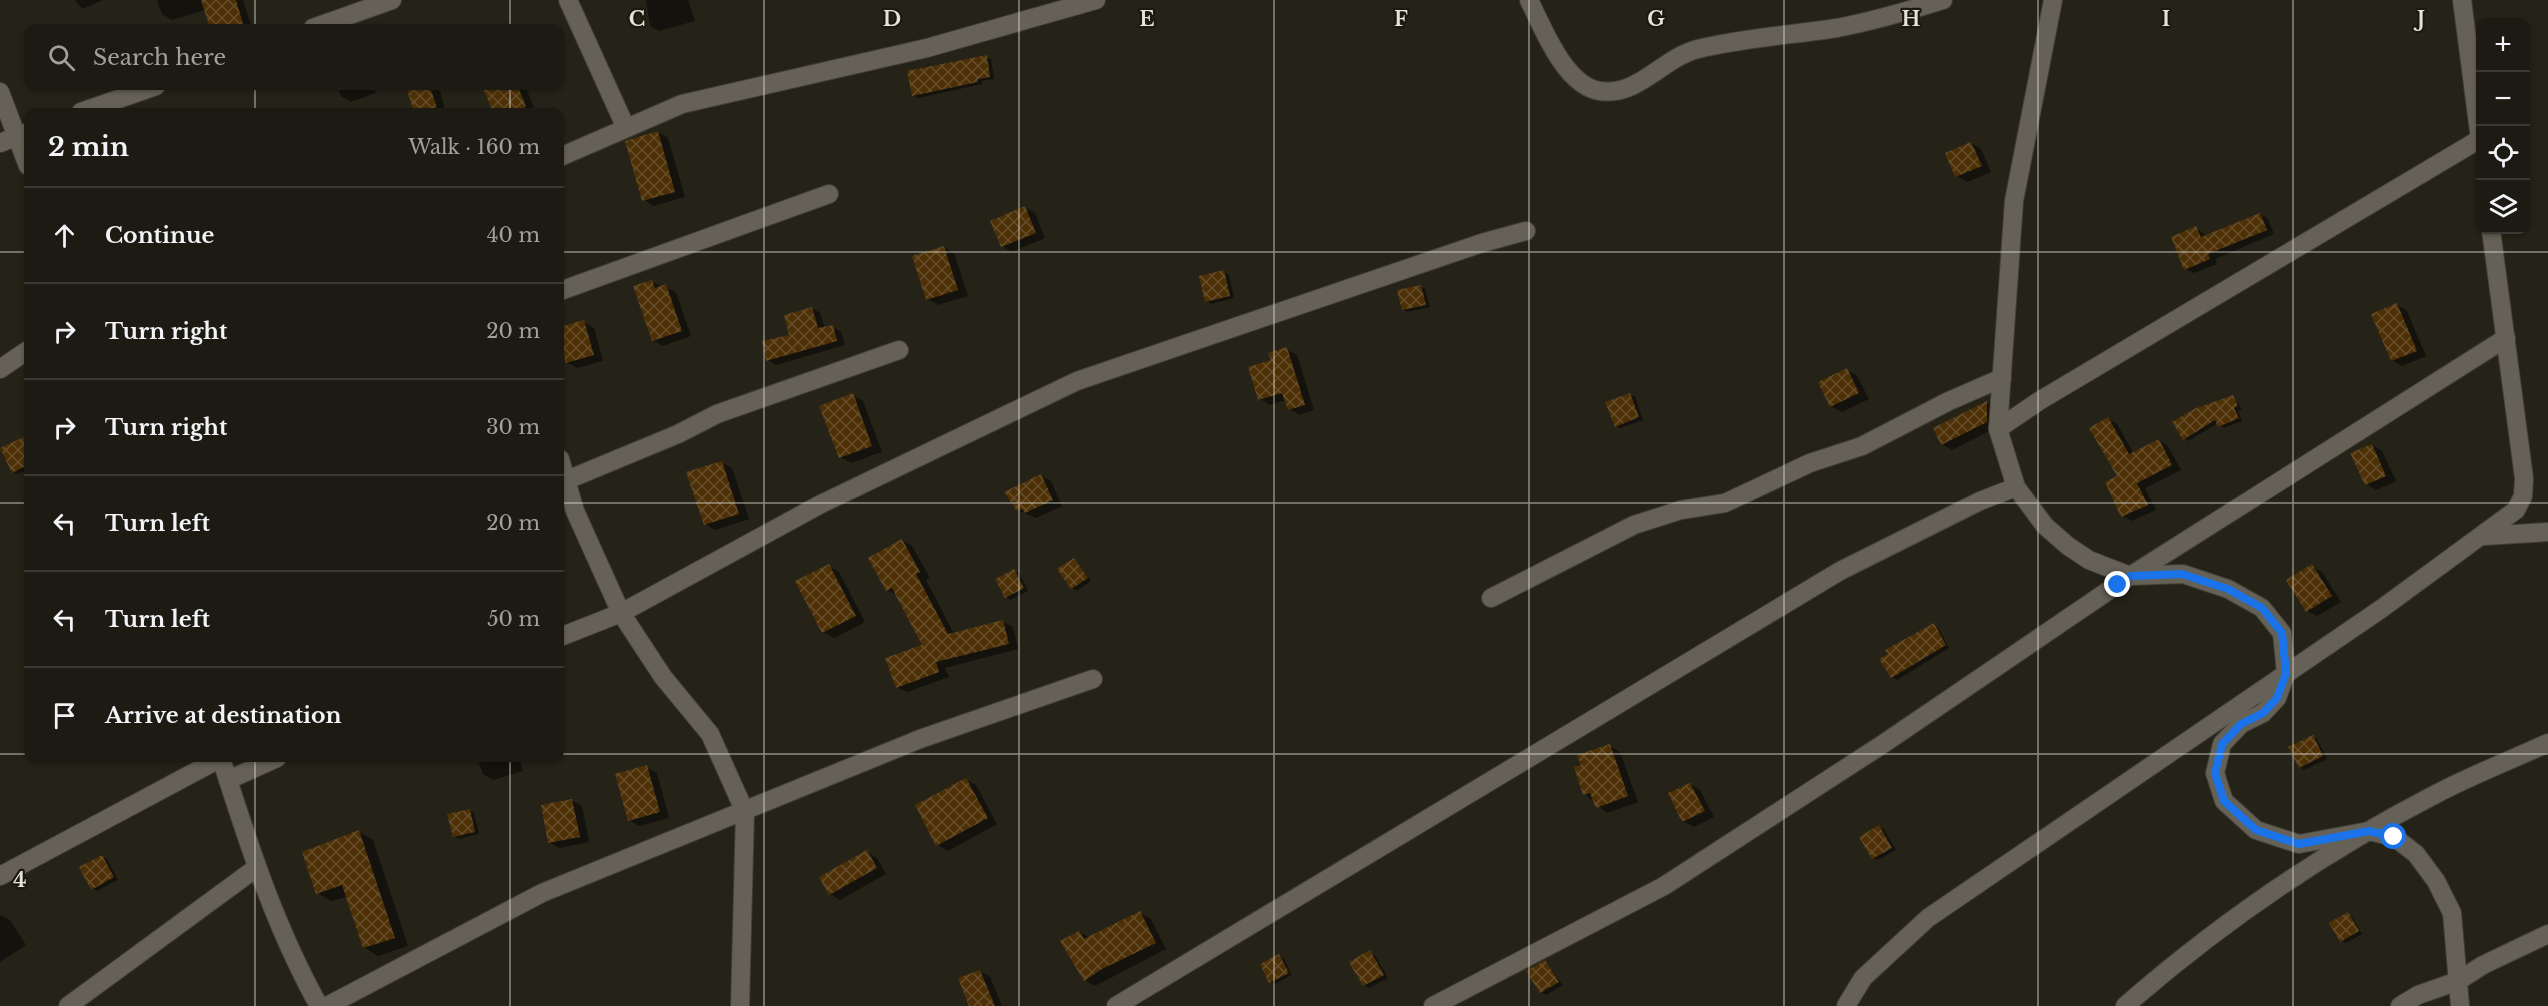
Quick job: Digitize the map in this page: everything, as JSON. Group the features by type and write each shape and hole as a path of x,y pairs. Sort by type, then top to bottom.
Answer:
{"street":[{"path":"324,24 392,0"},
{"path":"568,0 626,128"},
{"path":"564,155 682,104 927,48 1096,0"},
{"path":"1529,0 1555,52 1575,78 1598,91 1625,91 1661,66 1696,49 1882,19 1943,0"},
{"path":"2053,0 2014,201 1998,429 2016,488 2045,526 2067,546 2089,561 2130,576 2182,574 2228,589 2262,608 2282,633 2286,673 2277,698 2263,713 2241,724 2222,744 2215,773 2224,801 2256,830 2299,844 2369,831 2394,837 2416,854 2436,881 2452,913 2460,1006"},
{"path":"2462,0 2478,126"},
{"path":"93,108 144,90"},
{"path":"0,92 23,134 0,142"},
{"path":"1998,429 2039,401 2476,141"},
{"path":"564,290 829,194"},
{"path":"564,635 621,613 821,504 1077,381 1482,243 1526,231"},
{"path":"1846,1006 1863,978 1928,918 2286,673 2483,536 2516,510 2523,496 2524,478 2492,234"},
{"path":"1433,1006 1664,886 1883,744 2130,576 2506,338"},
{"path":"567,480 678,434 717,414 899,350"},
{"path":"0,369 24,353"},
{"path":"1491,598 1634,525 1681,510 1725,503 1810,463 1862,446 1949,401 2002,378"},
{"path":"564,471 575,511 621,613 663,677 710,734 745,812 740,1006"},
{"path":"1116,1006 1840,571 1980,501 2016,488"},
{"path":"2483,536 2548,532"},
{"path":"327,1006 543,893 920,739 1093,679"},
{"path":"2125,1006 2156,979 2315,862 2437,793 2548,743"},
{"path":"0,876 214,762"},
{"path":"222,762 255,868 294,961 319,1006"},
{"path":"228,780 268,762"},
{"path":"68,1006 255,868"},
{"path":"2400,1006 2418,995 2458,981 2548,934"}],"building":[{"path":"201,0 236,0 243,24 209,24"},
{"path":"987,55 990,77 978,79 978,82 912,96 907,71"},
{"path":"407,90 431,90 437,108 413,108"},
{"path":"484,90 520,90 526,107 523,108 491,108"},
{"path":"658,131 675,192 642,201 625,141"},
{"path":"1971,142 1982,166 1955,177 1945,153"},
{"path":"1025,206 1036,233 1001,247 990,221"},
{"path":"2260,213 2267,230 2208,254 2210,259 2184,270 2171,237 2196,226 2201,237"},
{"path":"944,246 958,290 926,300 912,256"},
{"path":"1224,270 1230,296 1205,302 1199,276"},
{"path":"652,280 655,288 666,284 682,331 652,341 633,286"},
{"path":"1421,285 1426,305 1402,310 1397,290"},
{"path":"2397,303 2417,351 2391,361 2371,314"},
{"path":"812,307 818,328 833,325 837,341 766,361 762,341 789,335 784,315"},
{"path":"584,320 594,355 566,363 564,326"},
{"path":"1287,347 1305,405 1288,410 1282,393 1258,400 1248,367 1271,360 1268,353"},
{"path":"1847,368 1859,393 1830,407 1818,382"},
{"path":"853,393 872,446 839,458 819,406"},
{"path":"1630,393 1639,417 1615,427 1605,402"},
{"path":"2233,395 2238,406 2234,408 2239,418 2218,427 2215,420 2183,440 2172,422 2194,409"},
{"path":"1987,401 1987,422 1941,445 1933,428"},
{"path":"2108,417 2129,454 2159,439 2172,465 2137,483 2148,505 2121,517 2105,482 2117,476 2089,428"},
{"path":"24,437 24,467 12,473 0,448"},
{"path":"2372,444 2386,476 2365,485 2350,453"},
{"path":"722,461 739,514 704,525 686,472"},
{"path":"1041,474 1053,500 1025,513 1022,509 1017,511 1004,492"},
{"path":"902,539 920,572 916,574 948,634 1003,620 1009,644 936,662 939,672 896,688 885,658 922,645 892,588 886,591 868,558"},
{"path":"1074,558 1088,578 1071,589 1057,569"},
{"path":"829,564 856,616 822,633 795,581"},
{"path":"2312,564 2332,596 2306,612 2286,580"},
{"path":"1014,569 1024,588 1005,598 995,579"},
{"path":"1934,623 1946,645 1891,678 1879,659 1888,654 1885,650"},
{"path":"2313,735 2323,756 2299,768 2288,747"},
{"path":"1610,744 1628,796 1596,808 1590,793 1583,795 1574,767 1581,765 1577,755"},
{"path":"647,765 660,812 628,821 615,774"},
{"path":"966,778 988,818 936,846 915,805"},
{"path":"1690,783 1705,811 1682,822 1668,793"},
{"path":"572,799 580,837 548,843 541,805"},
{"path":"470,809 475,832 453,837 447,814"},
{"path":"1879,825 1892,848 1872,859 1859,837"},
{"path":"359,830 395,938 363,948 342,885 316,894 302,852"},
{"path":"867,850 877,868 829,895 819,877"},
{"path":"102,855 114,877 91,890 79,867"},
{"path":"1140,911 1156,943 1102,969 1084,981 1060,941 1079,931 1084,939"},
{"path":"2348,912 2359,931 2340,942 2329,923"},
{"path":"1370,950 1384,975 1363,986 1349,962"},
{"path":"1279,954 1289,973 1269,983 1260,964"},
{"path":"1545,960 1559,982 1540,993 1526,971"},
{"path":"980,970 995,1006 969,1006 958,978"}],"route":[{"path":"2118,585 2130,576 2182,574 2228,589 2262,608 2282,633 2286,673 2277,698 2263,713 2241,724 2222,744 2215,773 2224,801 2256,830 2299,844 2369,831 2394,837"}]}
